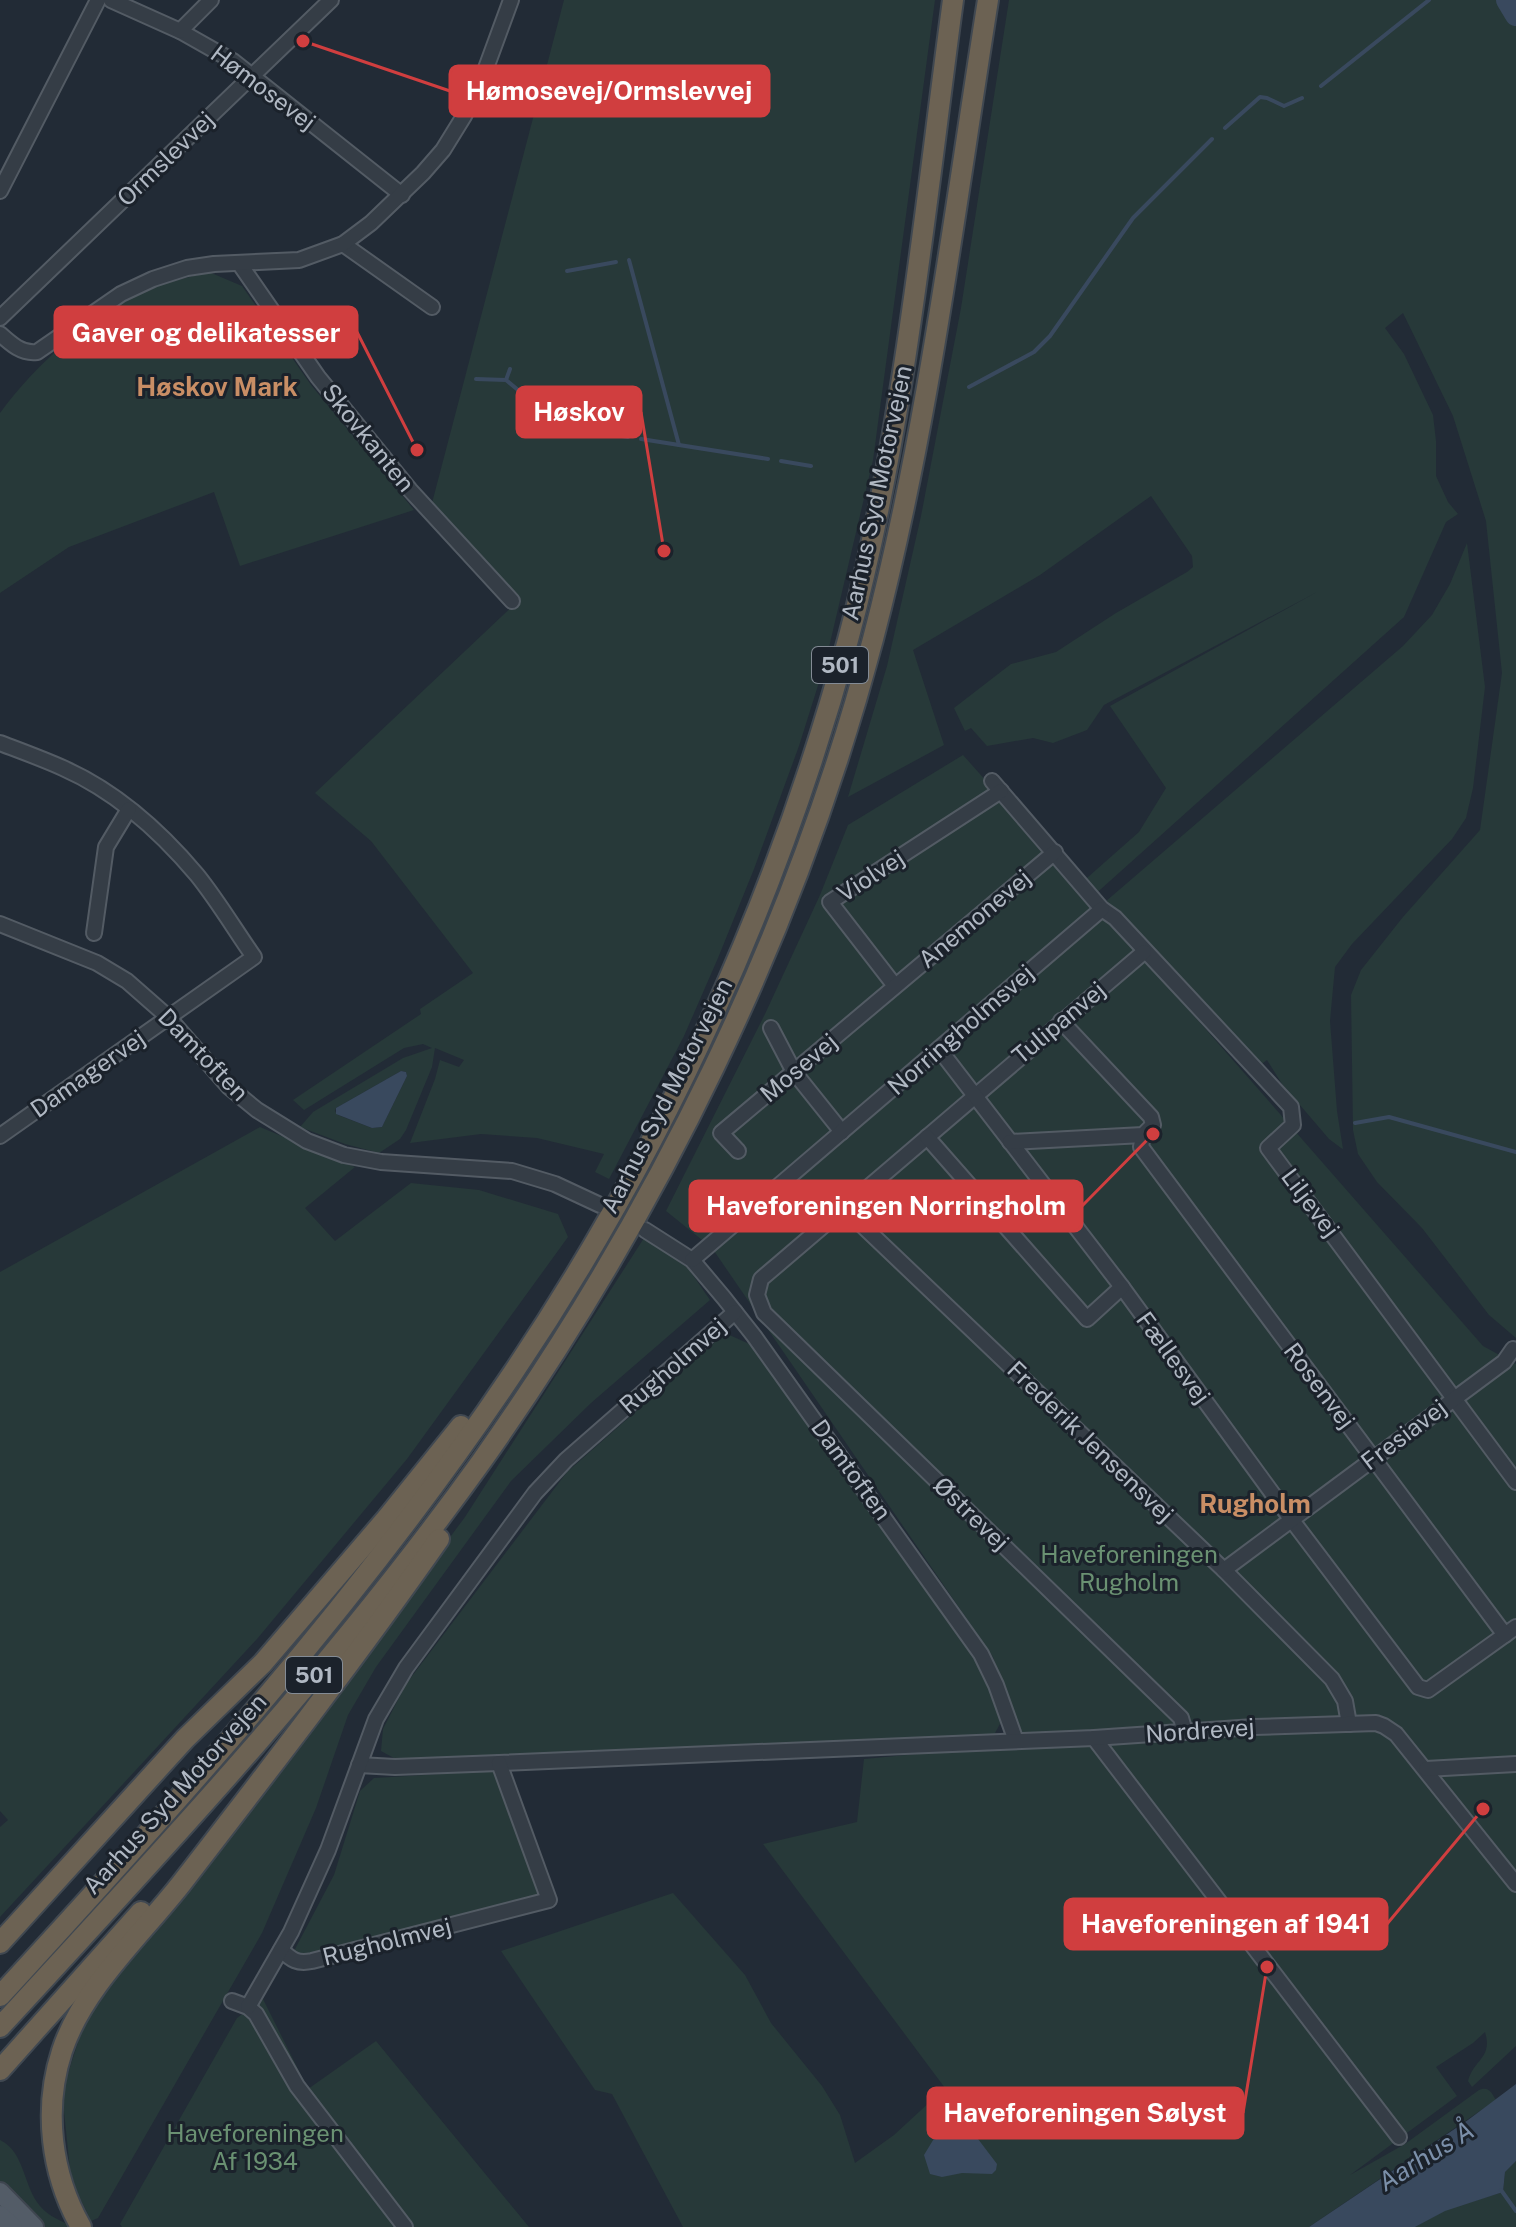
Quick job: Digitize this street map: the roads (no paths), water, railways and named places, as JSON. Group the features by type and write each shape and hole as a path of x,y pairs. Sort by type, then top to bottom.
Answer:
{"highway":[{"name":"Aarhus Syd Motorvejen","path":"0,1996 155,1826 329,1622 456,1455 571,1283 671,1104 718,1005 779,856 848,640 900,401 953,0"},
{"name":"Aarhus Syd Motorvejen","path":"0,2027 173,1837 339,1645 411,1555 479,1464 592,1294 706,1086 801,865 841,748 876,627 925,404 988,0"},
{"path":"0,1943 185,1739 263,1663 450,1441 571,1283"},
{"path":"81,2227 65,2192 55,2156 52,2107 58,2065 75,2020 93,1992 179,1886 352,1660 477,1485 547,1374 592,1294"},
{"path":"0,2070 287,1744"}],"main road":[{"path":"0,2192 34,2227"},
{"path":"0,2215 13,2227"}],"street":[{"path":"0,191 98,0"},
{"name":"Hømosevej","path":"111,0 180,31 233,61 402,195"},
{"path":"180,31 211,0"},
{"name":"Ormslevvej","path":"0,318 331,0"},
{"path":"0,334 24,351 37,352 121,294 153,279 187,268 299,260 343,244 402,195 443,150 482,79 511,0"},
{"path":"343,244 432,307"},
{"name":"Skovkanten","path":"239,263 318,377 410,490 512,601"},
{"path":"0,743 64,768 94,784 129,809 106,847 94,933"},
{"name":"Violvej","path":"895,986 830,902 997,786 1055,852"},
{"name":"Damagervej","path":"0,1136 254,957 198,877 163,838 129,809"},
{"path":"1055,852 1102,909"},
{"name":"Anemonevej","path":"895,986 1055,852"},
{"name":"Liljevej","path":"1102,909 1115,918 1291,1107 1293,1125 1268,1148 1516,1482"},
{"name":"Norringholmsvej","path":"692,1260 1102,909"},
{"name":"Damtoften","path":"0,924 97,963 127,981 168,1017 229,1087 257,1110 307,1141 344,1155 381,1162 512,1171 555,1184 600,1205"},
{"name":"Tulipanvej","path":"757,1295 761,1279 1144,952"},
{"name":"Mosevej","path":"738,1151 721,1133 895,986"},
{"name":"Rosenvej","path":"1061,1021 1151,1117 1141,1147 1372,1458 1510,1631"},
{"path":"771,1028 794,1072 842,1132"},
{"name":"Fællesvej","path":"939,1049 1122,1287 1418,1687 1428,1690 1510,1631"},
{"path":"1010,1142 1148,1130"},
{"path":"927,1137 1087,1319 1122,1287"},
{"name":"Frederik Jensensvej","path":"844,1208 1224,1570 1332,1679 1345,1701 1349,1724"},
{"name":"Damtoften","path":"645,1230 692,1260 754,1336 973,1640 996,1685 1016,1741"},
{"name":"Østrevej","path":"757,1295 764,1313 1181,1718 1185,1732"},
{"name":"Rugholmvej","path":"499,1763 549,1900 312,1961 293,1961 281,1950 328,1850 376,1719 406,1668 535,1493 566,1460 735,1312"},
{"name":"Fresiavej","path":"1224,1570 1504,1362 1513,1349"},
{"name":"Nordrevej","path":"1016,1741 1376,1723 1396,1734 1426,1769"},
{"path":"1094,1738 1399,2137"},
{"path":"359,1765 395,1767 1016,1741"},
{"path":"1426,1769 1516,1764"},
{"path":"1426,1769 1516,1884"},
{"path":"248,2007 281,1950"},
{"path":"232,2001 256,2014 297,2086 405,2227"}],"water":[{"path":"401,1071 406,1072 407,1076 382,1127 372,1128 336,1114 336,1108"},
{"name":"Aarhus Å","path":"1516,2084 1516,2161 1505,2172 1503,2192 1445,2211 1415,2227 1309,2227 1468,2120"},
{"path":"943,2101 953,2106 997,2164 992,2174 962,2173 942,2177 930,2174 924,2155 938,2132 939,2117 936,2113"}],"waterway":[{"path":"1321,86 1429,0"},
{"path":"1507,0 1516,15"},
{"path":"1225,128 1260,97 1284,106 1302,98"},
{"path":"969,387 1034,352 1050,336 1133,218 1212,139"},
{"path":"629,260 679,445"},
{"path":"567,271 616,262"},
{"path":"506,380 510,369"},
{"path":"476,379 506,380 561,426 628,437"},
{"path":"641,439 768,459"},
{"path":"781,461 811,466"},
{"path":"1355,1123 1389,1117 1516,1152"},
{"path":"1501,2190 1516,2211"}],"place":[{"name":"Hømosevej/Ormslevvej","path":"303,41"},
{"name":"Gaver og delikatesser","path":"417,450"},
{"name":"Høskov","path":"664,551"},
{"name":"Haveforeningen Norringholm","path":"1153,1134"},
{"name":"Haveforeningen af 1941","path":"1483,1809"},
{"name":"Haveforeningen Sølyst","path":"1267,1967"}],"district":[{"name":"Høskov Mark","path":"217,387"},
{"name":"Rugholm","path":"1255,1504"}],"park label":[{"name":"Haveforeningen Rugholm","path":"1129,1569"},
{"name":"Haveforeningen Af 1934","path":"255,2148"}]}
